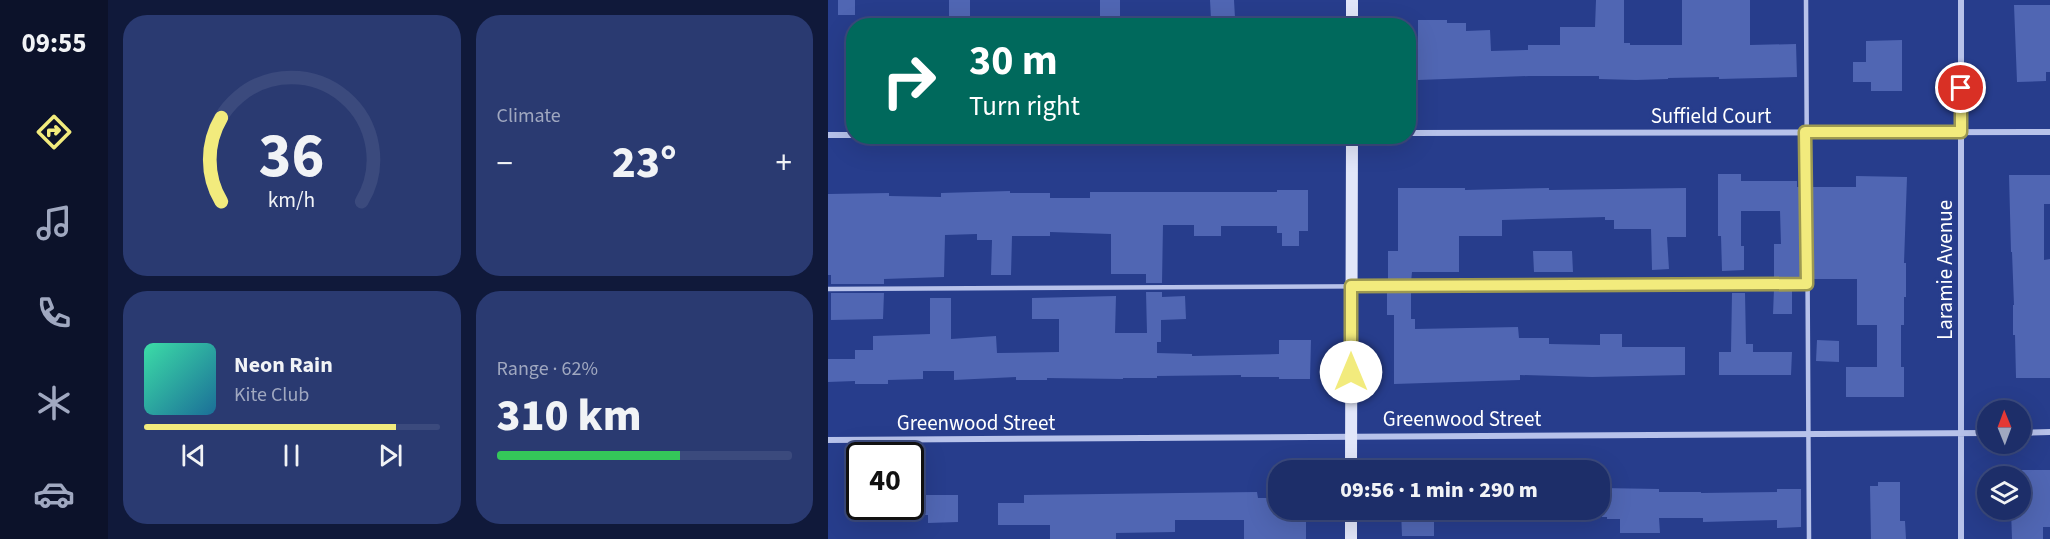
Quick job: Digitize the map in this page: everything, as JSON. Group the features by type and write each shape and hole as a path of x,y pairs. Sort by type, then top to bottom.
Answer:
{"street":[{"path":"1352,0 1352,18"},
{"name":"Laramie Avenue","path":"1961,0 1961,539"},
{"name":"Suffield Court","path":"1416,133 2050,132"},
{"path":"828,135 846,135"},
{"path":"1351,460 1352,144"},
{"path":"2031,433 2050,432"},
{"name":"Greenwood Street","path":"828,440 1977,433"},
{"path":"1351,520 1351,539"}],"lane":[{"path":"1806,0 1809,539"},
{"path":"828,289 1807,284"}],"building":[{"path":"838,0 855,0 855,15 838,15"},
{"path":"949,0 970,0 970,18 949,18"},
{"path":"1100,0 1120,0 1120,18 1100,18"},
{"path":"1210,0 1234,0 1235,18 1211,18"},
{"path":"1596,0 1624,0 1624,43 1682,45 1682,0 1750,0 1750,45 1796,44 1797,77 1636,80 1599,79 1599,76 1529,76 1418,80 1418,20 1447,20 1447,23 1466,23 1466,31 1490,30 1491,51 1528,50 1528,45 1560,45 1560,27 1595,27"},
{"path":"2014,5 2050,5 2050,72 2046,72 2046,81 2017,82"},
{"path":"1902,40 1902,91 1871,91 1871,82 1853,82 1853,62 1866,62 1866,41"},
{"path":"1718,174 1741,174 1741,181 1797,181 1797,187 1803,187 1803,279 1774,280 1774,244 1781,244 1780,211 1741,211 1744,270 1722,271 1721,236 1718,236"},
{"path":"2009,175 2050,175 2050,204 2044,204 2044,260 2050,259 2050,378 2016,378"},
{"path":"1856,176 1907,177 1904,263 1906,263 1906,297 1904,297 1904,325 1901,325 1904,397 1846,397 1846,367 1877,367 1877,325 1857,325 1857,279 1812,279 1812,187 1856,187"},
{"path":"1398,188 1465,188 1465,190 1549,188 1549,190 1686,188 1686,237 1667,237 1669,269 1652,270 1651,229 1614,229 1614,220 1605,220 1605,217 1502,220 1502,236 1459,236 1459,272 1412,272 1411,282 1388,282 1388,251 1398,251"},
{"path":"1277,190 1308,190 1308,231 1299,231 1299,246 1282,246 1282,233 1277,233 1277,226 1221,226 1221,236 1194,236 1194,225 1163,225 1162,283 1146,283 1146,274 1111,274 1111,234 1050,232 1050,236 1012,236 1011,275 991,275 992,240 977,240 977,234 945,235 944,277 884,279 884,284 831,284 831,275 828,275 828,194 889,193 889,196 941,197 941,193 1010,191 1010,193 1050,193 1050,198 1090,198 1090,192 1277,192"},
{"path":"1533,251 1572,251 1573,272 1534,272"},
{"path":"1774,289 1792,289 1792,314 1773,314"},
{"path":"1387,291 1411,291 1411,319 1415,319 1415,329 1518,327 1519,338 1549,338 1549,344 1600,345 1600,334 1622,334 1622,347 1685,347 1685,375 1592,377 1520,375 1520,380 1394,384 1394,315 1387,315"},
{"path":"1146,292 1162,292 1162,297 1185,296 1186,319 1161,320 1161,342 1157,342 1157,353 1192,354 1192,356 1279,354 1279,340 1311,340 1310,379 1241,377 1241,375 1157,376 1157,378 1123,379 1016,380 1016,377 954,380 954,371 923,371 923,379 888,380 888,384 855,384 855,381 828,382 828,359 855,359 855,350 873,350 873,336 930,334 930,298 951,298 951,339 996,336 997,353 1059,352 1059,319 1032,319 1032,298 1116,296 1115,333 1147,333"},
{"path":"831,293 884,293 883,319 831,320"},
{"path":"1732,293 1745,293 1746,344 1753,344 1753,352 1792,352 1791,375 1719,375 1719,352 1731,352"},
{"path":"1817,340 1839,341 1839,362 1816,361"},
{"path":"2031,470 2050,470 2050,527 2043,527 2043,539 2012,539 2011,520 2031,520"},
{"path":"1878,482 1900,482 1900,521 1905,521 1906,539 1871,539 1870,486 1878,486"},
{"path":"1610,488 1701,493 1777,492 1777,489 1801,489 1801,527 1777,528 1777,520 1703,522 1703,518 1659,518 1660,533 1620,533 1620,519 1610,519"},
{"path":"1257,492 1258,498 1268,498 1268,520 1306,520 1306,539 1244,539 1244,520 1175,520 1175,532 1116,533 1116,539 1050,539 1050,525 998,525 998,503 1024,503 1024,495"},
{"path":"924,495 958,495 958,522 928,523 928,515 924,515"},
{"path":"1401,520 1434,520 1434,536 1402,536"}],"route":[{"path":"1351,372 1351,286 1807,284 1805,132 1961,132 1961,88"}]}
